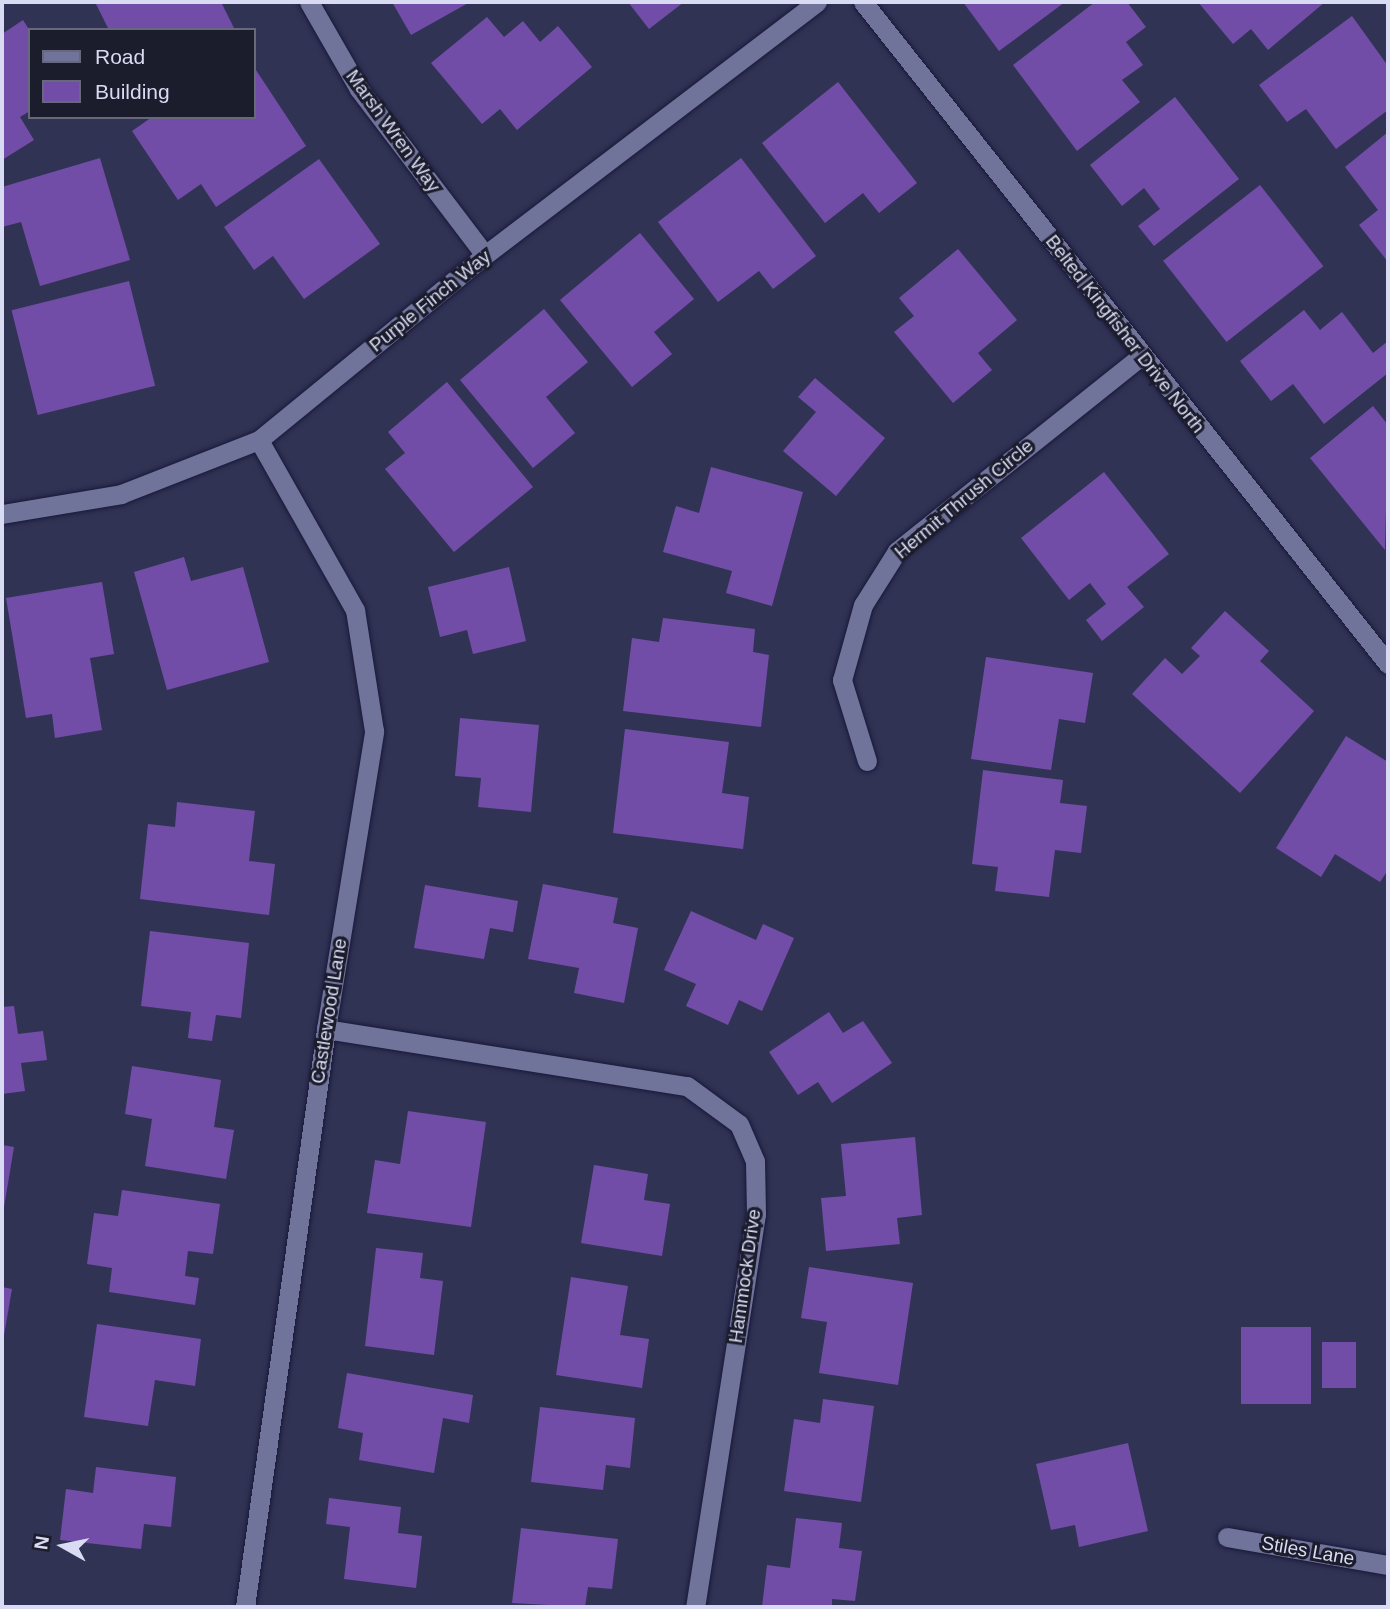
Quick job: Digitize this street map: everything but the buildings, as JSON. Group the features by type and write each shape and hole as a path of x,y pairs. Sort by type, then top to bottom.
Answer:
{"street":[{"name":"Marsh Wren Way","path":"309,2 359,89 485,255"},
{"name":"Purple Finch Way","path":"2,514 121,494 259,440 485,255 817,2"},
{"name":"Belted Kingfisher Drive North","path":"863,2 1141,356 1388,664"},
{"name":"Hermit Thrush Circle","path":"867,761 842,680 863,605 897,551 1141,356"},
{"name":"Castlewood Lane","path":"245,1607 326,1029 374,731 370,690 355,610 259,440"},
{"name":"Hammock Drive","path":"326,1029 687,1086 739,1124 755,1161 756,1214 695,1607"},
{"name":"Stiles Lane","path":"1227,1537 1388,1564"}]}
